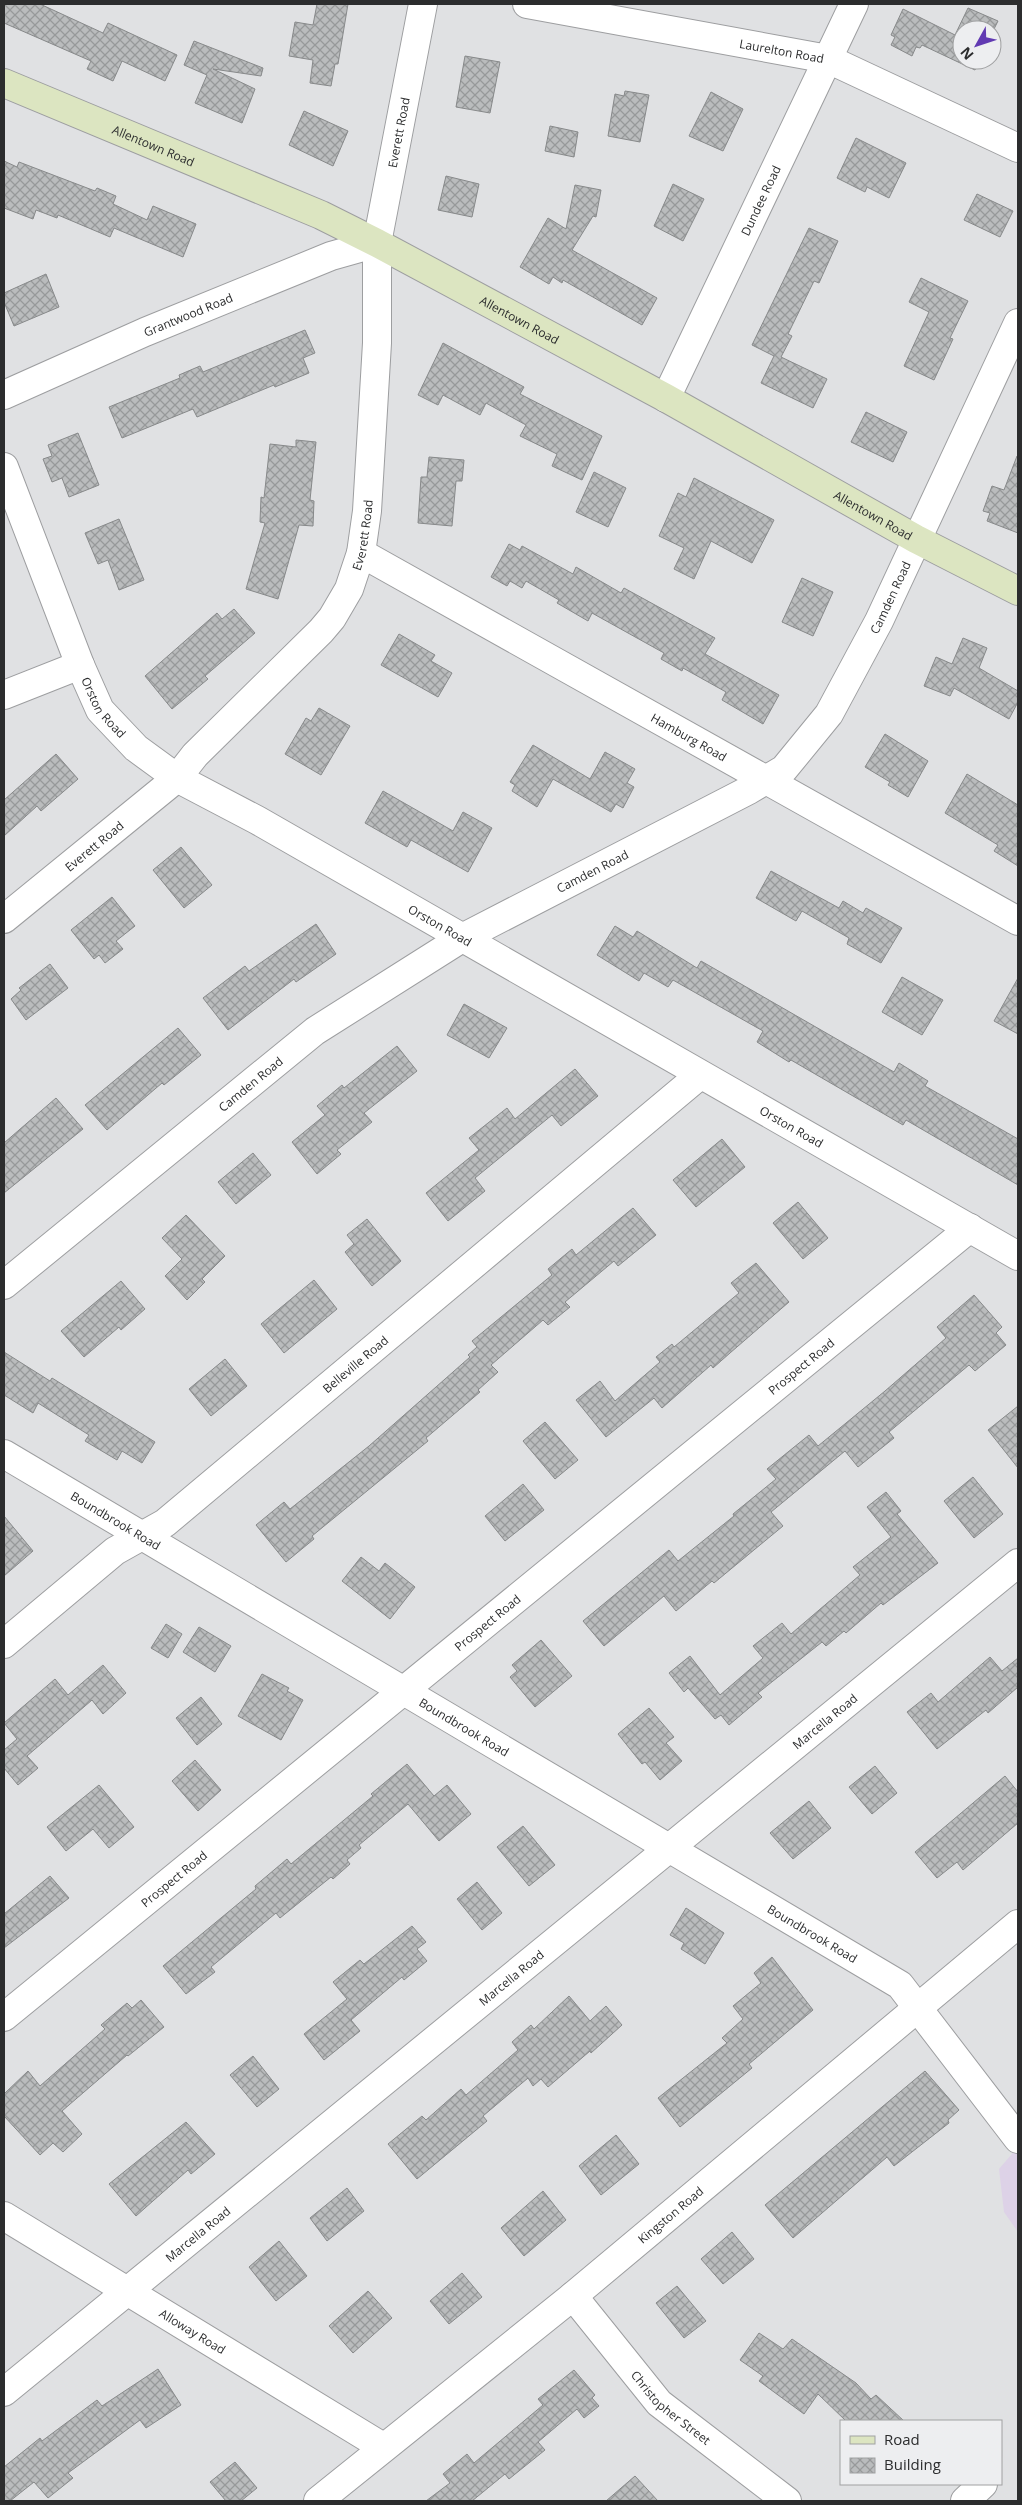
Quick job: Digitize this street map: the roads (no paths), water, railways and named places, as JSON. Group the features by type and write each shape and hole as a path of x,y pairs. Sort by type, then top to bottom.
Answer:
{"street":[{"name":"Everett Road","path":"4,919 177,778 195,755 327,625 349,588 361,554 368,511 375,372 377,243 423,4"},
{"name":"Laurelton Road","path":"527,4 828,58 1018,148"},
{"name":"Dundee Road","path":"666,398 854,4"},
{"name":"Allentown Road","path":"4,83 321,215 377,243 666,398 916,539 1018,591"},
{"name":"Grantwood Road","path":"4,395 153,328 331,256 377,243"},
{"name":"Camden Road","path":"4,1285 315,1031 462,938 766,780 784,768 829,714 879,621 1018,323"},
{"name":"Orston Road","path":"4,467 80,665 100,710 136,748 177,778 256,820 1018,1256"},
{"name":"Hamburg Road","path":"361,554 1018,922"},
{"path":"4,695 80,665"},
{"name":"Belleville Road","path":"4,1644 115,1551 165,1523 700,1075"},
{"name":"Prospect Road","path":"4,2017 970,1228"},
{"name":"Boundbrook Road","path":"4,1454 403,1693 900,1985 1018,2140"},
{"name":"Marcella Road","path":"4,2392 671,1849 1018,1563"},
{"name":"Kingston Road","path":"318,2501 383,2446 573,2296 916,2007 1018,1924"},
{"name":"Alloway Road","path":"4,2216 383,2446"},
{"name":"Christopher Street","path":"573,2296 659,2403 787,2501"},
{"path":"965,2501 982,2485"}]}
